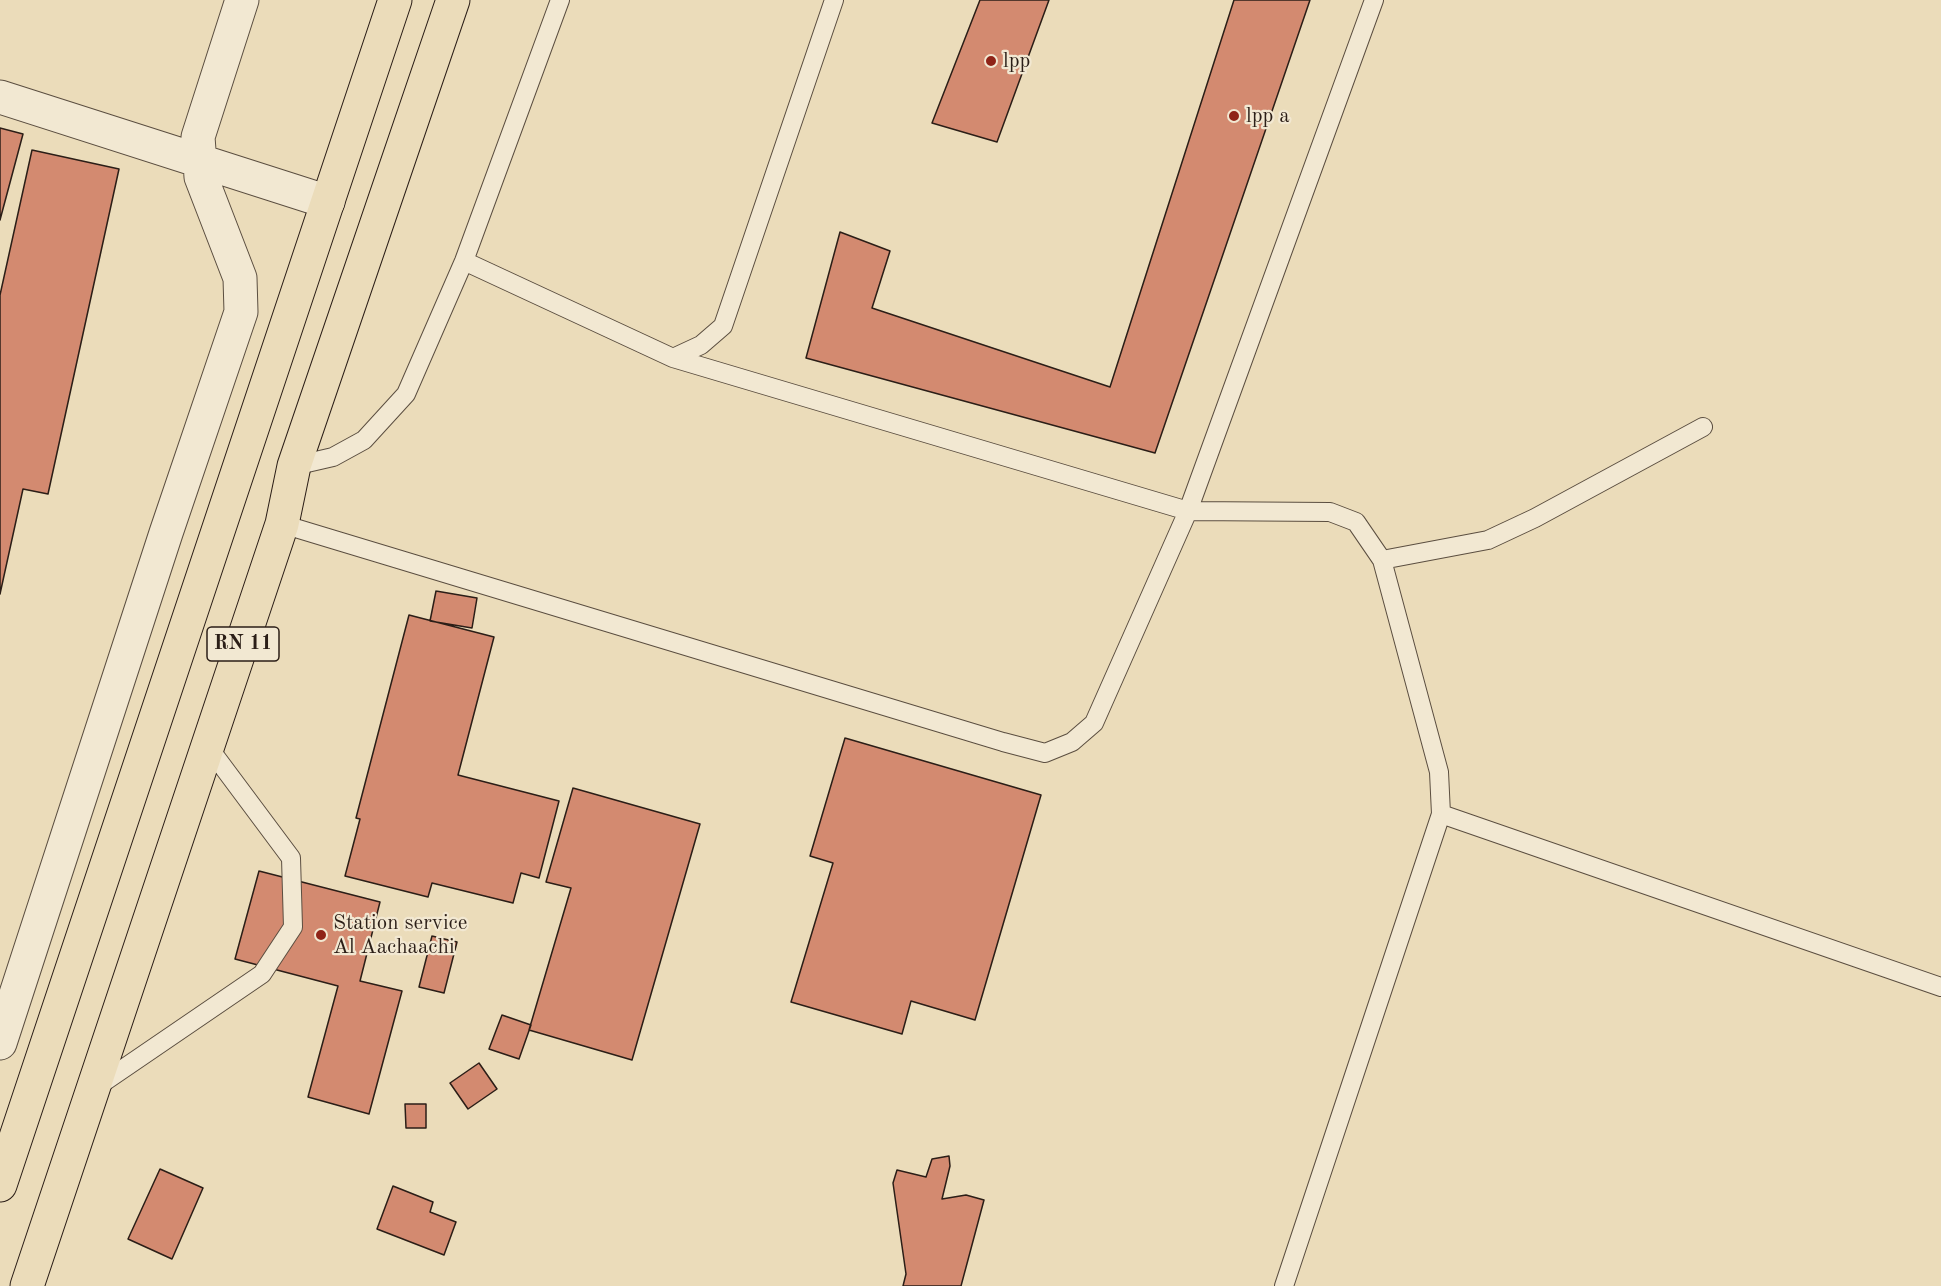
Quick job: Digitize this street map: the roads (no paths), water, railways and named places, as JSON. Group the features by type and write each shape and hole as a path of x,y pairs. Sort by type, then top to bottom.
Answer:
{"highway":[{"name":"RN 11","path":"0,1185 395,0"},
{"name":"RN 11","path":"27,1286 209,748 282,524 294,466 453,0"}],"street":[{"path":"0,1042 166,533 241,312 240,278 201,177 198,137 242,0"},
{"path":"0,97 328,202"}],"lane":[{"path":"294,466 333,457 364,440 406,394 465,261 560,0"},
{"path":"673,358 701,345 723,326 834,0"},
{"path":"282,524 1045,753 1072,742 1094,723 1188,511 1374,0"},
{"path":"465,261 673,358 1188,511 1330,512 1356,522 1382,560 1439,772 1441,813 1284,1286"},
{"path":"1382,560 1488,540 1535,518 1703,427"},
{"path":"94,1089 262,974 293,927 291,858 209,748"},
{"path":"1441,813 1941,987"}],"place":[{"name":"lpp","path":"991,61"},
{"name":"lpp a","path":"1234,116"},
{"name":"Station service Al Aachaachi","path":"321,935"}]}
